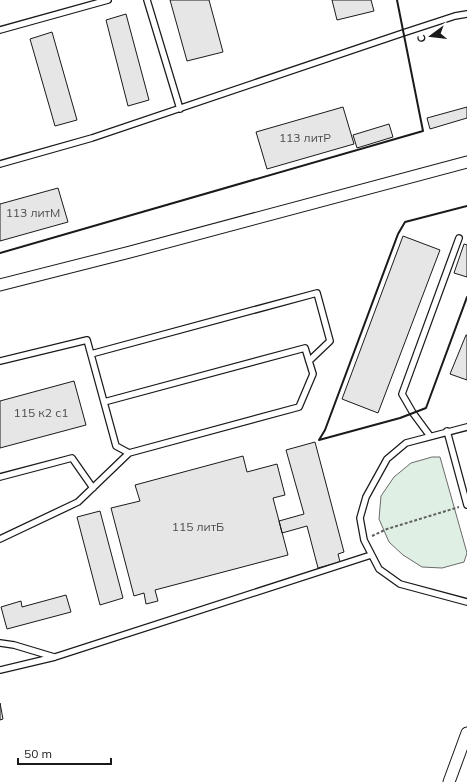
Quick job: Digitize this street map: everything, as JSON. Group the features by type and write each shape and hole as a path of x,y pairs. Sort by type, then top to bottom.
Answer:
{"street":[{"path":"0,285 467,162"},
{"path":"449,782 467,733"}],"lane":[{"path":"0,30 108,0"},
{"path":"147,0 180,109"},
{"path":"0,164 92,138 403,33 455,16 467,14"},
{"path":"430,436 413,413 402,394 459,238"},
{"path":"91,354 317,293 330,341 309,361"},
{"path":"0,361 87,340 116,446 129,452"},
{"path":"0,539 78,502 129,452 298,407 313,374 305,348 104,402"},
{"path":"467,427 447,431 406,443 387,458 366,497 360,518 364,540 379,569 400,584 467,602"},
{"path":"447,431 467,504"},
{"path":"0,477 72,458 93,488"},
{"path":"0,670 55,657 371,555"},
{"path":"0,643 14,645 55,657"}],"path":[{"path":"364,540 387,529 458,507"}],"green space":[{"path":"432,457 440,457 467,553 464,562 442,568 422,567 403,555 389,542 379,519 381,496 394,477 411,463"}],"building":[{"path":"170,0 209,0 223,52 187,61"},
{"path":"332,0 371,0 374,11 337,20"},
{"path":"126,14 149,100 128,106 106,20"},
{"path":"52,32 77,120 55,126 30,39"},
{"path":"343,107 354,144 267,169 256,132"},
{"path":"467,107 467,118 430,129 427,118"},
{"path":"389,124 393,137 357,148 353,135"},
{"path":"58,188 68,222 0,241 0,204"},
{"path":"403,236 440,250 378,413 342,399"},
{"path":"464,244 467,245 467,277 454,273"},
{"path":"467,335 467,380 450,374"},
{"path":"74,381 86,425 0,448 0,401"},
{"path":"315,442 344,552 338,554 340,562 318,568 307,526 282,533 279,521 304,514 286,450"},
{"path":"243,456 247,472 277,464 285,495 273,498 288,555 155,590 158,601 146,604 144,593 134,596 111,508 140,501 135,485"},
{"path":"100,511 123,598 100,605 77,517"},
{"path":"66,595 71,612 7,629 1,607 21,601 22,607"},
{"path":"0,703 3,719 0,720"}],"wall":[{"path":"0,253 423,131 397,0"},
{"path":"467,206 405,222 398,234 325,430 319,440 400,418 426,408 467,297"}]}
